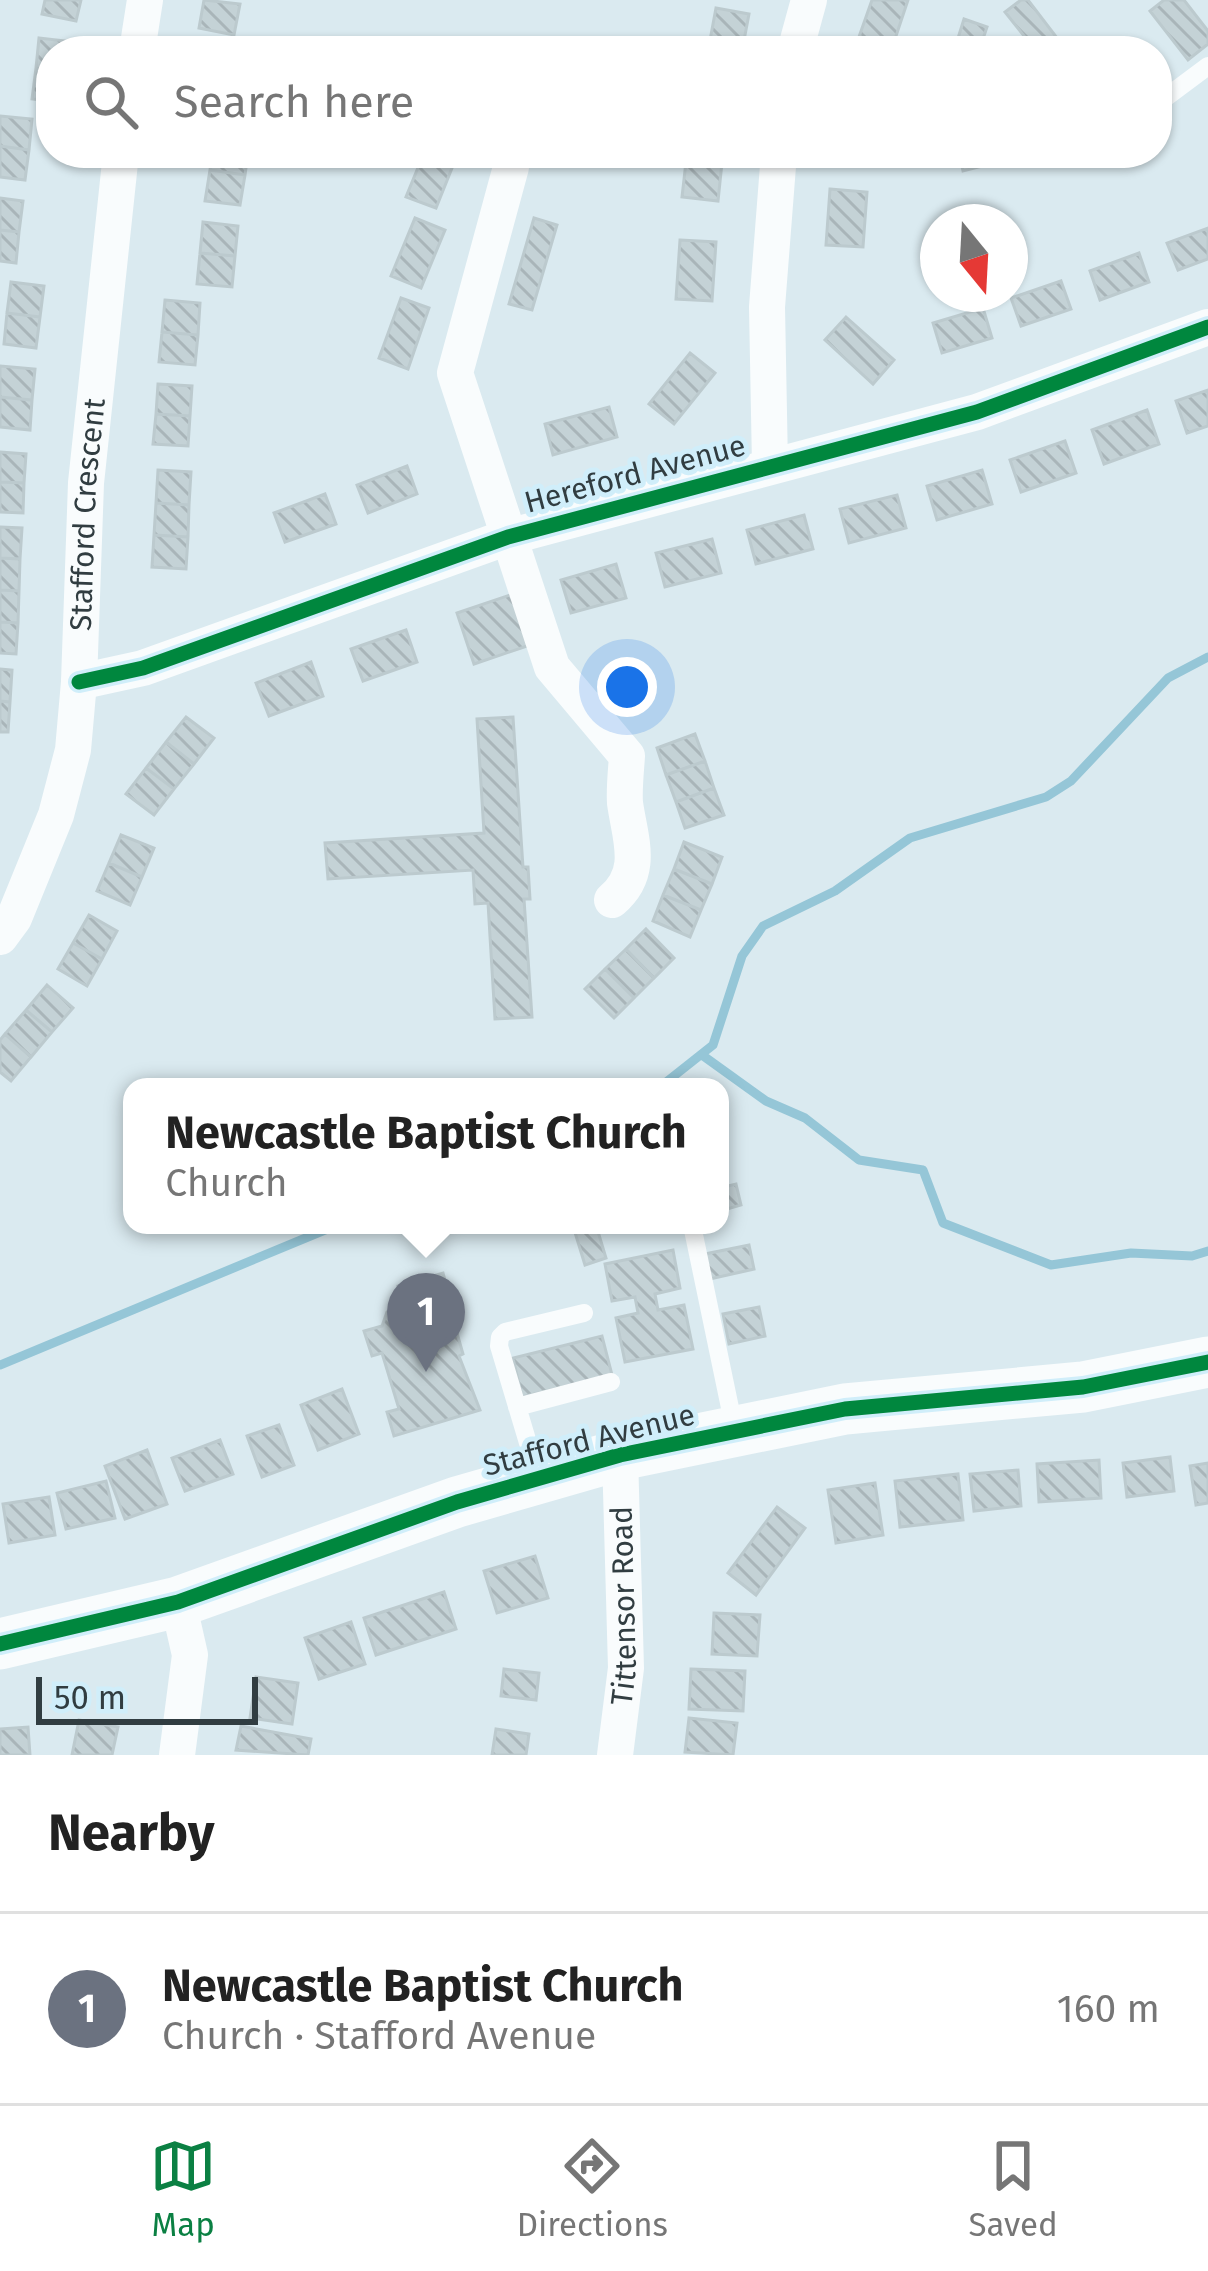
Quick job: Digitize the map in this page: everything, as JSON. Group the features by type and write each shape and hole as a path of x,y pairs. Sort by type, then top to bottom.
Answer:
{"street":[{"path":"140,36 146,0"},
{"path":"799,36 809,0"},
{"name":"Stafford Crescent","path":"0,937 14,918 56,815 73,750 86,483 119,168"},
{"path":"511,168 455,373 551,667 627,756 626,804 636,856 624,889 612,900"},
{"path":"770,466 767,307 777,168"},
{"name":"Hereford Avenue","path":"79,682 143,668 508,537 976,412 1208,327"},
{"name":"Stafford Avenue","path":"0,1644 178,1603 373,1531 620,1455 845,1409 1083,1387 1208,1363"},
{"name":"Tittensor Road","path":"615,1755 626,1668 620,1455"},
{"path":"177,1755 190,1654 178,1603"}],"lane":[{"path":"1172,93 1208,66"},
{"path":"694,1234 735,1432"},
{"path":"538,1478 500,1337 584,1313"},
{"path":"517,1407 611,1382"}],"building":[{"path":"45,0 81,0 76,21 42,14"},
{"path":"204,0 240,4 234,35 199,28"},
{"path":"872,0 908,0 896,36 859,36"},
{"path":"1028,0 1056,36 1024,36 1005,12"},
{"path":"1164,0 1184,0 1208,31 1208,44 1188,60 1150,11"},
{"path":"716,8 749,14 745,36 711,36"},
{"path":"964,19 987,27 984,36 959,36"},
{"path":"0,116 32,119 29,150 0,146"},
{"path":"0,146 29,150 25,180 0,177"},
{"path":"210,168 246,168 245,175"},
{"path":"418,168 452,168 436,208 406,197"},
{"path":"685,168 721,168 718,201 682,197"},
{"path":"210,170 245,175 240,205 205,201"},
{"path":"830,189 867,192 863,247 826,245"},
{"path":"0,198 23,201 19,232 0,230"},
{"path":"415,218 445,230 421,288 391,276"},
{"path":"534,218 557,225 532,310 509,304"},
{"path":"203,222 238,226 235,256 200,253"},
{"path":"1208,228 1208,259 1178,270 1167,243"},
{"path":"0,230 19,232 16,263 0,261"},
{"path":"680,240 716,242 712,301 676,299"},
{"path":"200,253 235,256 232,287 197,284"},
{"path":"1139,253 1149,282 1100,300 1090,271"},
{"path":"1061,281 1071,309 1021,326 1016,312 1028,312 1028,292"},
{"path":"11,282 44,286 40,317 7,313"},
{"path":"401,298 429,308 408,369 379,358"},
{"path":"165,300 200,303 198,335 162,332"},
{"path":"984,312 992,338 942,353 933,323"},
{"path":"7,313 40,317 36,348 4,344"},
{"path":"846,317 894,360 873,384 825,340"},
{"path":"162,332 198,335 195,365 159,362"},
{"path":"690,353 715,373 674,424 649,404"},
{"path":"0,366 35,369 32,400 0,397"},
{"path":"158,384 192,386 190,416 156,414"},
{"path":"1208,390 1208,426 1187,433 1176,401"},
{"path":"0,397 32,400 30,430 0,427"},
{"path":"609,407 617,437 553,455 545,424"},
{"path":"1147,410 1159,444 1104,464 1092,430"},
{"path":"156,414 190,416 188,446 153,444"},
{"path":"1065,441 1076,473 1021,492 1010,460"},
{"path":"0,452 26,454 24,483 0,482"},
{"path":"407,466 417,494 368,513 357,485"},
{"path":"158,470 191,472 189,505 156,503"},
{"path":"982,470 992,504 937,520 927,486"},
{"path":"0,482 24,483 23,513 0,512"},
{"path":"325,494 336,524 285,542 274,513"},
{"path":"897,495 906,528 849,543 840,509"},
{"path":"156,503 189,505 188,537 154,535"},
{"path":"804,515 813,549 756,564 747,530"},
{"path":"0,527 22,528 20,559 0,558"},
{"path":"154,535 188,537 186,569 152,567"},
{"path":"712,539 721,573 665,587 656,553"},
{"path":"0,558 20,559 19,591 0,590"},
{"path":"616,564 626,598 571,613 561,580"},
{"path":"0,590 19,591 18,623 0,622"},
{"path":"513,594 530,645 474,664 457,613"},
{"path":"0,622 18,623 16,654 0,653"},
{"path":"406,630 417,662 363,681 351,649"},
{"path":"311,662 323,696 269,716 256,683"},
{"path":"0,669 12,670 10,702 0,701"},
{"path":"0,701 10,702 8,732 0,732"},
{"path":"186,717 214,738 194,764 166,742"},
{"path":"513,717 523,867 528,867 530,899 524,899 532,1017 495,1019 488,903 475,904 473,870 328,879 325,843 484,833 477,719"},
{"path":"695,734 705,761 666,775 657,748"},
{"path":"166,742 194,764 174,789 146,768"},
{"path":"705,761 714,788 676,802 666,775"},
{"path":"146,768 174,789 154,815 126,794"},
{"path":"714,788 724,815 685,828 676,802"},
{"path":"121,835 154,848 142,877 109,863"},
{"path":"684,842 722,857 712,884 674,869"},
{"path":"109,863 142,877 130,905 97,891"},
{"path":"674,869 712,884 701,910 663,895"},
{"path":"663,895 701,910 690,937 653,921"},
{"path":"89,915 117,931 102,959 73,943"},
{"path":"646,929 674,958 654,978 626,949"},
{"path":"73,943 102,959 87,986 58,969"},
{"path":"626,949 654,978 634,998 605,969"},
{"path":"605,969 634,998 614,1018 585,989"},
{"path":"47,985 73,1008 52,1032 26,1010"},
{"path":"26,1010 52,1032 31,1057 5,1034"},
{"path":"5,1034 31,1057 11,1081 0,1072 0,1040"},
{"path":"736,1184 741,1205 729,1208 729,1186"},
{"path":"575,1234 599,1234 606,1258 585,1265"},
{"path":"749,1245 754,1269 710,1279 705,1254"},
{"path":"673,1250 680,1288 655,1294 658,1310 684,1305 693,1349 625,1362 616,1318 638,1313 635,1297 612,1301 605,1264"},
{"path":"443,1273 449,1295 405,1308 398,1286"},
{"path":"403,1307 407,1312 415,1310 419,1322 451,1312 463,1354 459,1356 480,1410 394,1436 387,1412 399,1409 382,1353 372,1356 364,1331 382,1326 387,1312"},
{"path":"759,1307 765,1336 729,1344 723,1314"},
{"path":"602,1336 612,1375 522,1397 513,1358"},
{"path":"342,1389 359,1434 318,1450 301,1405"},
{"path":"279,1425 294,1465 262,1477 247,1436"},
{"path":"220,1440 233,1474 185,1491 172,1458"},
{"path":"147,1450 167,1504 125,1519 105,1466"},
{"path":"1170,1457 1174,1491 1127,1497 1123,1463"},
{"path":"1099,1460 1101,1498 1039,1502 1037,1464"},
{"path":"1208,1463 1208,1503 1196,1505 1190,1466"},
{"path":"1018,1470 1021,1506 974,1511 970,1474"},
{"path":"958,1474 963,1520 900,1527 895,1481"},
{"path":"106,1481 115,1518 66,1529 57,1493"},
{"path":"875,1483 883,1535 836,1543 828,1490"},
{"path":"49,1497 55,1535 9,1543 3,1504"},
{"path":"777,1507 805,1528 756,1595 728,1573"},
{"path":"535,1556 548,1598 497,1613 484,1571"},
{"path":"444,1592 456,1629 376,1655 364,1618"},
{"path":"714,1613 760,1615 757,1656 712,1654"},
{"path":"351,1622 365,1664 319,1679 305,1638"},
{"path":"504,1669 539,1673 536,1700 501,1696"},
{"path":"691,1669 745,1671 743,1711 689,1709"},
{"path":"256,1677 298,1683 292,1724 250,1718"},
{"path":"689,1718 737,1723 733,1755 685,1752"},
{"path":"79,1720 118,1727 112,1755 72,1755"},
{"path":"241,1726 311,1739 308,1755 236,1750"},
{"path":"28,1727 30,1755 0,1755 0,1729"},
{"path":"496,1729 529,1734 526,1755 492,1755"}],"waterway":[{"path":"671,1078 713,1045 742,956 763,926 835,891 910,838 1046,797 1071,781 1168,678 1208,657"},
{"path":"702,1055 766,1101 805,1118 859,1160 923,1170 943,1223 1051,1265 1131,1253 1192,1256 1208,1251"},
{"path":"0,1365 315,1234"}],"cycle path":[{"path":"79,682 143,668 508,537 977,412 1208,327"},
{"path":"0,1644 178,1602 457,1502 620,1455 845,1409 1083,1387 1208,1362"}],"place":[{"name":"Newcastle Baptist Church","path":"426,1372"}]}
